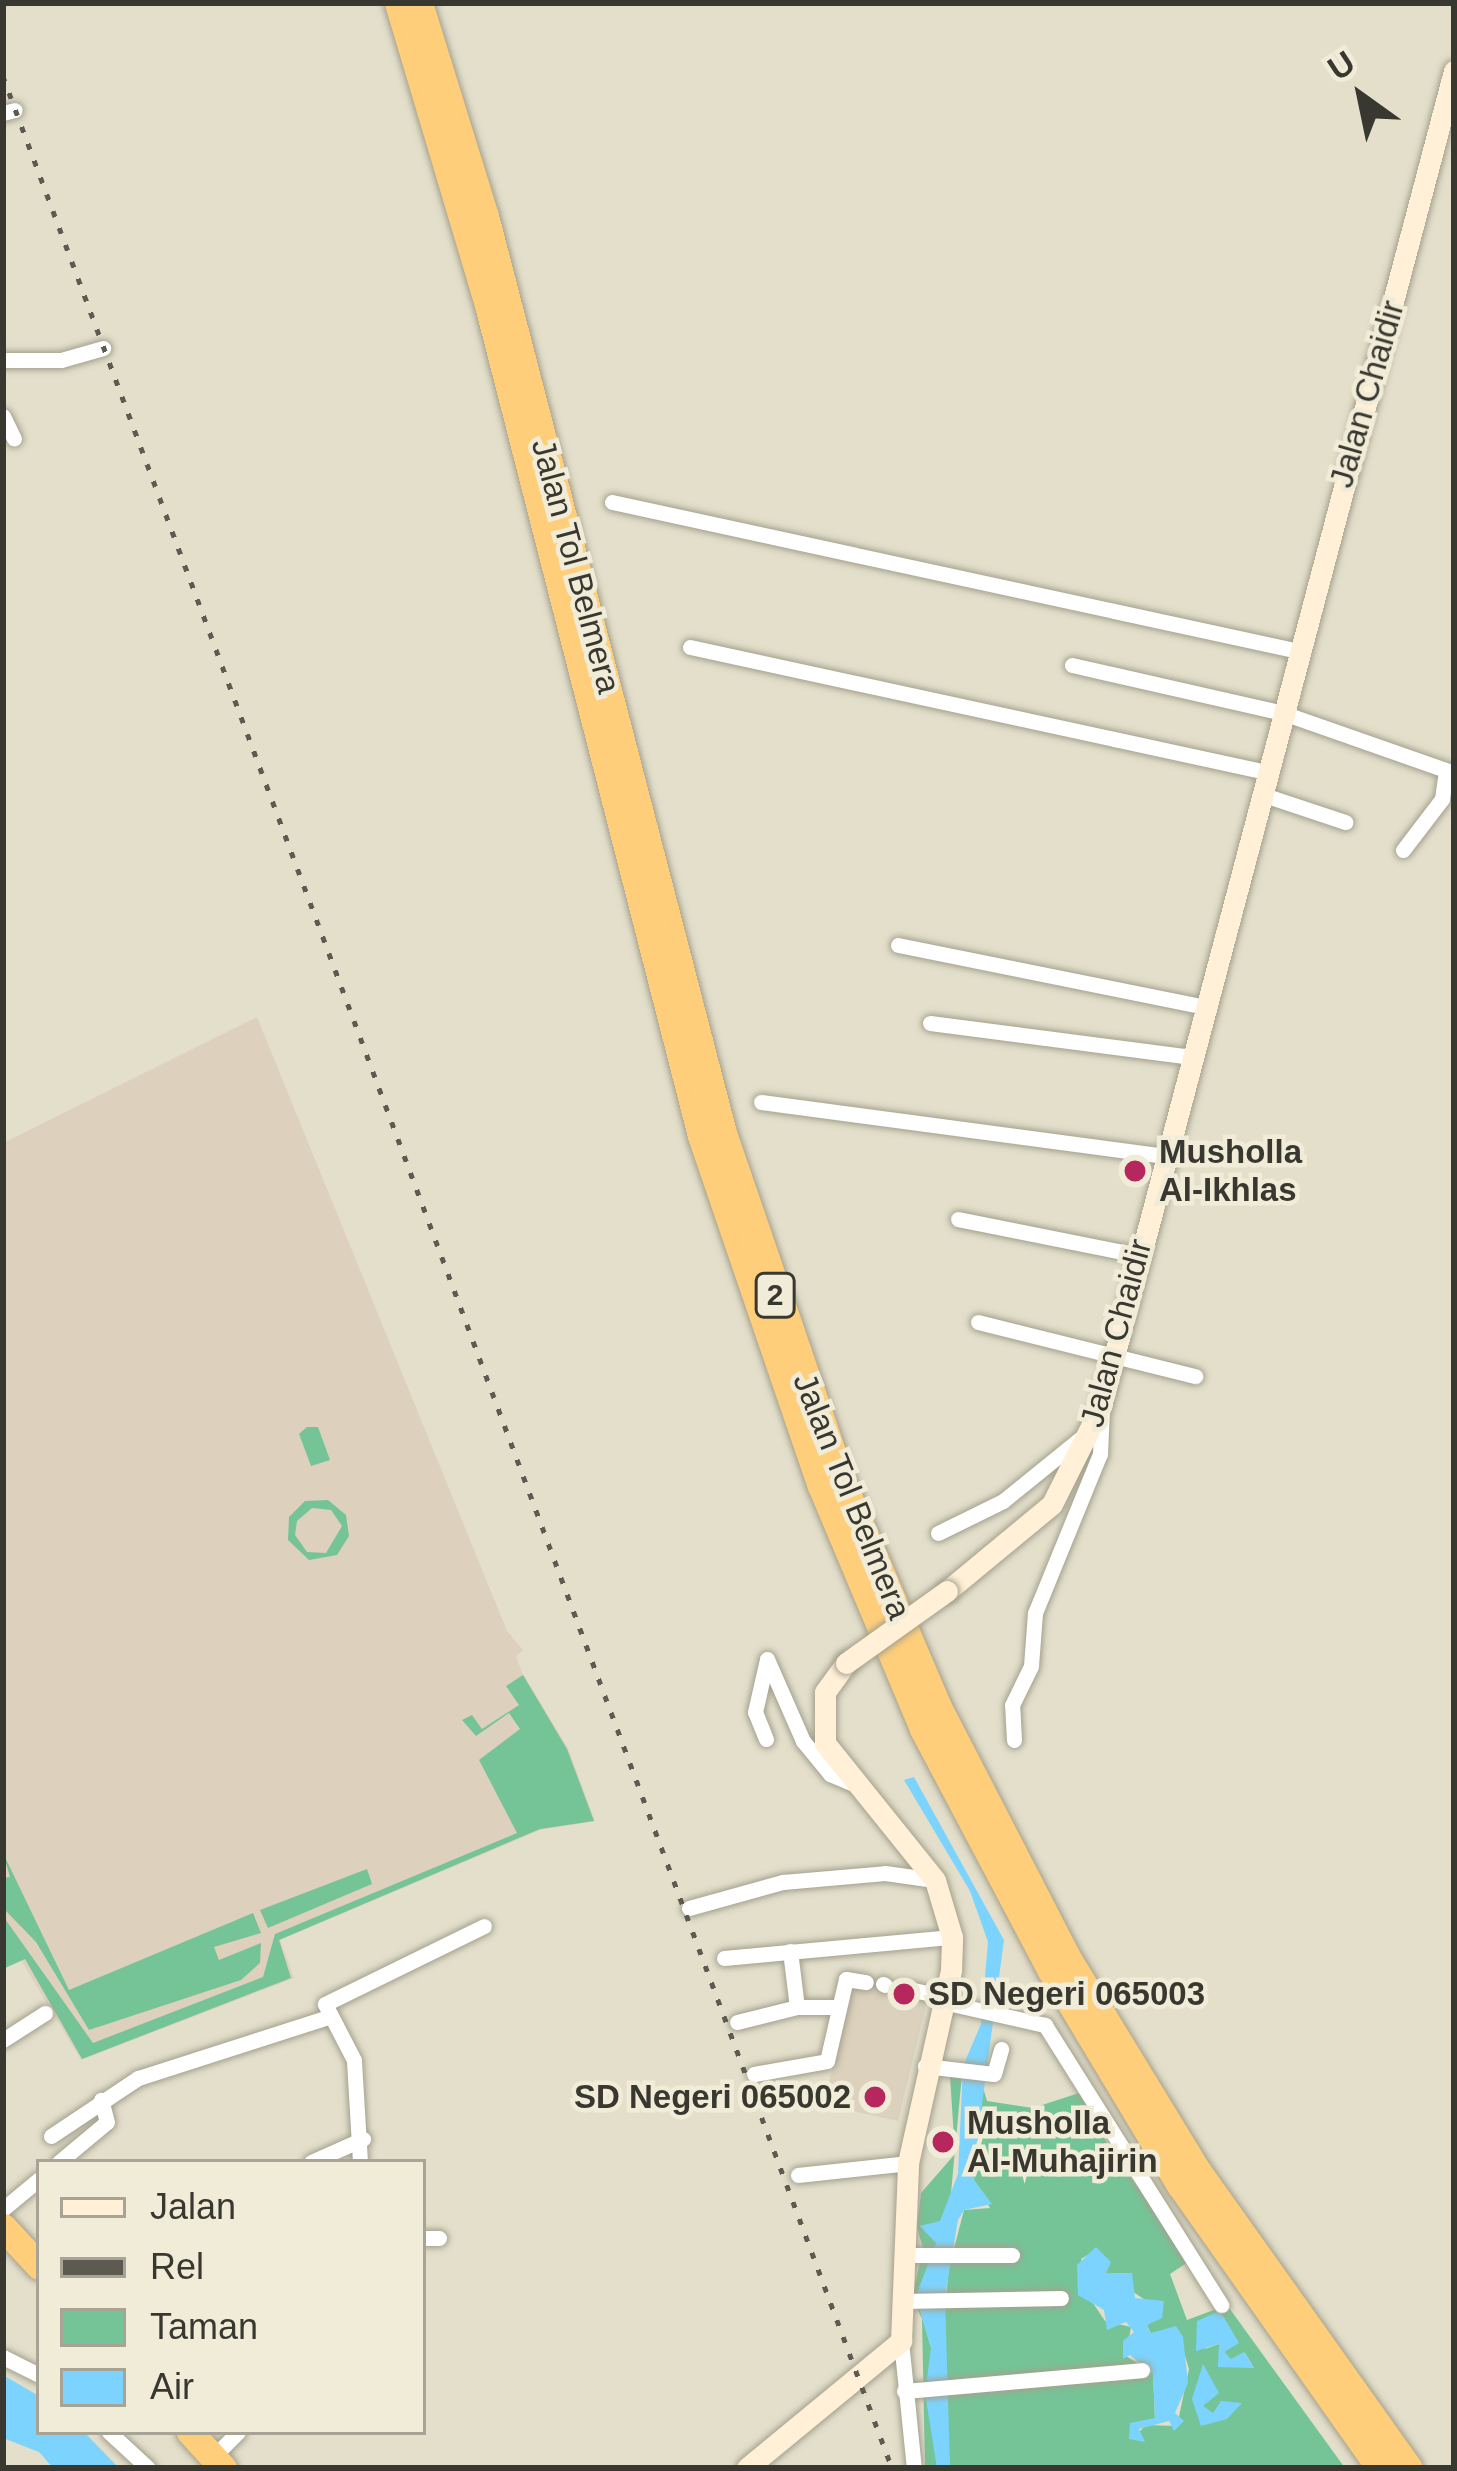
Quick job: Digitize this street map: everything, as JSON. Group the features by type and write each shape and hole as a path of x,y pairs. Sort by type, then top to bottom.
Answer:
{"highway":[{"name":"Jalan Tol Belmera","path":"398,3 488,305 701,1136 821,1486 923,1729 1050,1969 1180,2185 1380,2468"},
{"name":"Jalan Tol Belmera","path":"419,3 484,216 723,1133 843,1484 938,1707 1067,1957 1196,2170 1409,2468"},
{"path":"3,2227 36,2263"},
{"path":"193,2435 218,2462"}],"street":[{"name":"Jalan Chaidir","path":"901,2341 914,2255 908,2162 925,2066 944,1999 952,1937 935,1880 854,1784 820,1728 825,1691 846,1663 947,1591 1052,1504 1101,1406 1454,71"},
{"path":"3,360 61,360 103,348"},
{"path":"3,416 14,439"},
{"path":"612,502 1298,651"},
{"path":"690,646 1266,772"},
{"path":"1072,665 1283,712 1450,773 1442,799 1403,850"},
{"path":"1261,794 1345,822"},
{"path":"898,945 1205,1007"},
{"path":"930,1023 1192,1058"},
{"path":"761,1102 1166,1156"},
{"path":"958,1220 1138,1255"},
{"path":"978,1322 1195,1376"},
{"path":"1014,1740 1012,1705 1030,1666 1035,1613 1100,1454 1101,1406"},
{"path":"938,1533 1003,1501 1063,1445 1090,1432"},
{"path":"766,1738 755,1712 758,1680 770,1660 803,1741 830,1774 854,1784"},
{"path":"689,1908 783,1882 885,1873 935,1880"},
{"path":"360,2159 363,2138 354,2060 328,2017 328,2001 484,1926"},
{"path":"724,1958 952,1937"},
{"path":"790,1951 797,2007"},
{"path":"754,2074 827,2061 846,1979 1046,2025 1221,2305"},
{"path":"737,2022 797,2007 839,2007"},
{"path":"3,2039 45,2013"},
{"path":"52,2136 101,2100 158,2071 328,2017"},
{"path":"925,2066 994,2074 1000,2049"},
{"path":"63,2159 107,2122 101,2100"},
{"path":"318,2159 363,2138"},
{"path":"797,2175 908,2162"},
{"path":"3,2209 36,2182"},
{"path":"914,2255 1012,2255"},
{"path":"907,2301 1061,2298"},
{"path":"747,2468 901,2341 910,2390 914,2468"},
{"path":"3,2357 36,2374"},
{"path":"910,2390 1142,2370"},
{"path":"112,2435 148,2468"},
{"path":"218,2462 236,2435"}],"shaded area":[{"path":"257,1017 507,1631 523,1650 516,1657 523,1674 568,1748 595,1821 540,1830 280,1940 294,1978 81,2060 3,1930 3,1143"},
{"path":"848,1981 929,1993 898,2121 825,2105"}],"green space":[{"path":"307,1427 318,1427 330,1460 311,1466 299,1434"},
{"path":"328,1500 346,1515 349,1536 337,1555 309,1560 288,1540 289,1517 305,1501","holes":["312,1508 331,1510 342,1526 326,1553 307,1552 295,1535 297,1521"]},
{"path":"523,1675 567,1749 594,1821 540,1829 279,1940 291,1978 82,2059 25,1959 3,1969 3,1916 93,2043 263,1977 275,1934 517,1833 479,1760 520,1729 509,1713 476,1736 462,1720 472,1715 482,1729 519,1705 506,1686"},
{"path":"3,1853 69,1990 253,1913 261,1933 214,1947 219,1960 261,1943 260,1963 241,1980 89,2030 36,1942 3,1908 3,1878 10,1877"},
{"path":"367,1869 372,1884 268,1928 260,1910"},
{"path":"962,2074 955,2152 950,2076"},
{"path":"980,2078 987,2101 1033,2108 1079,2093 1112,2152 1191,2260 1170,2274 1187,2320 1227,2305 1345,2468 950,2468 941,2346 949,2268 964,2210 990,2208 974,2181","holes":["1096,2250 1105,2273 1160,2310 1147,2325 1151,2334 1179,2336 1189,2369 1177,2426 1146,2425 1135,2436 1134,2428 1155,2419 1153,2373 1126,2356 1131,2327 1105,2321 1091,2300 1081,2259","1220,2312 1238,2342 1224,2352 1231,2360 1245,2353 1254,2368 1228,2365 1219,2344 1205,2349"]},
{"path":"955,2154 950,2204 940,2222 920,2226 937,2243 916,2296 931,2348 937,2468 925,2468 922,2319 912,2297 923,2249 917,2227 921,2193"}],"water":[{"path":"914,1777 1004,1940 974,2164 974,2180 992,2204 964,2210 958,2220 945,2296 950,2468 937,2468 925,2393 931,2348 916,2296 936,2243 920,2226 940,2221 958,2174 963,2066 981,2024 988,1942 970,1891 904,1780"},
{"path":"1096,2247 1111,2262 1106,2273 1132,2273 1135,2298 1164,2301 1162,2318 1147,2325 1151,2333 1176,2326 1183,2337 1188,2383 1175,2413 1184,2421 1174,2431 1169,2421 1139,2429 1145,2442 1129,2439 1130,2423 1155,2418 1153,2374 1130,2355 1123,2359 1123,2341 1134,2332 1126,2322 1107,2330 1104,2310 1078,2295 1077,2265"},
{"path":"1220,2311 1239,2343 1224,2352 1231,2359 1244,2352 1254,2368 1218,2367 1219,2344 1196,2351 1197,2321"},
{"path":"1203,2364 1219,2393 1203,2406 1213,2413 1221,2401 1242,2403 1227,2419 1201,2426 1192,2399"},
{"path":"3,2375 36,2394 36,2435 87,2435 119,2468 53,2468 39,2452 3,2438"}],"railway":[{"path":"3,76 892,2468"}],"place":[{"name":"Musholla Al-Ikhlas","path":"1135,1171"},
{"name":"SD Negeri 065003","path":"904,1994"},
{"name":"SD Negeri 065002","path":"875,2097"},
{"name":"Musholla Al-Muhajirin","path":"943,2142"}]}
